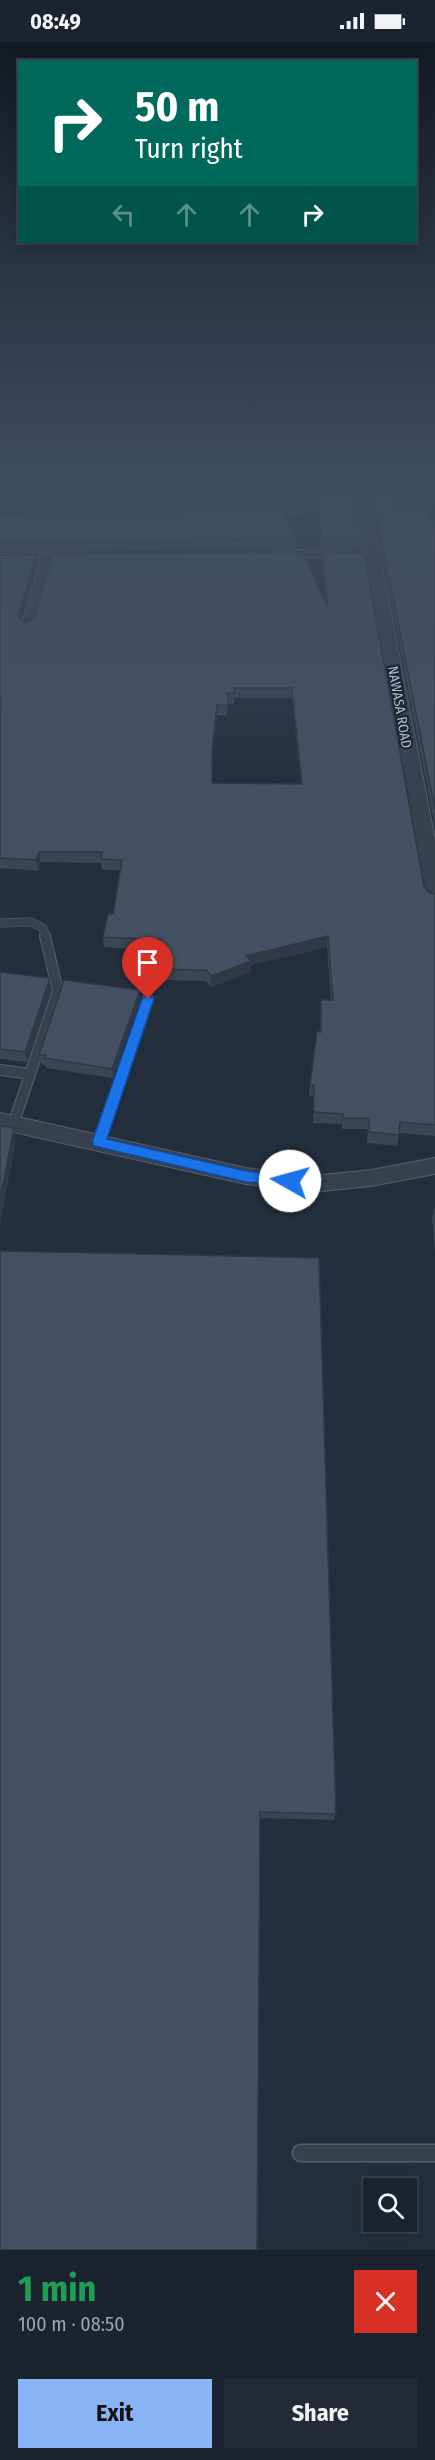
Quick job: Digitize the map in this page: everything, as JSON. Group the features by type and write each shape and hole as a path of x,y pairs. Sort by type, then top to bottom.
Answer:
{"street":[{"path":"27,627 39,584"},
{"name":"NAWASA ROAD","path":"377,584 435,896"},
{"path":"7,1123 246,1176 312,1184 371,1178 435,1166"}],"lane":[{"path":"0,923 31,922 43,928 58,982 58,991 30,1074 7,1123"},
{"path":"99,1142 148,999"},
{"path":"0,1070 30,1074"},
{"path":"301,2153 435,2153"}],"building":[{"path":"0,584 27,584 18,617 25,623 34,618 44,584 317,584 328,607 325,584 370,584 424,886 428,892 435,894 435,1125 400,1122 399,1135 369,1132 369,1118 343,1118 343,1114 314,1112 314,1085 310,1085 317,1031 321,1032 321,1000 333,1000 328,936 246,956 251,961 211,976 206,970 160,969 161,940 103,937 108,914 113,914 122,860 101,859 102,852 39,852 36,860 0,858","holes":["234,688 292,688 302,784 212,783 212,750 217,705 228,705 228,693 234,693"]},
{"path":"390,584 435,584 435,809"},
{"path":"0,972 49,978 25,1052 0,1049"},
{"path":"64,980 140,990 112,1069 45,1058 46,1055 39,1055"},
{"path":"0,1126 14,1128 0,1199"},
{"path":"0,1251 319,1258 336,1814 260,1812 257,2250 0,2250"}],"route":[{"path":"148,999 99,1142 246,1176 290,1181"}]}
